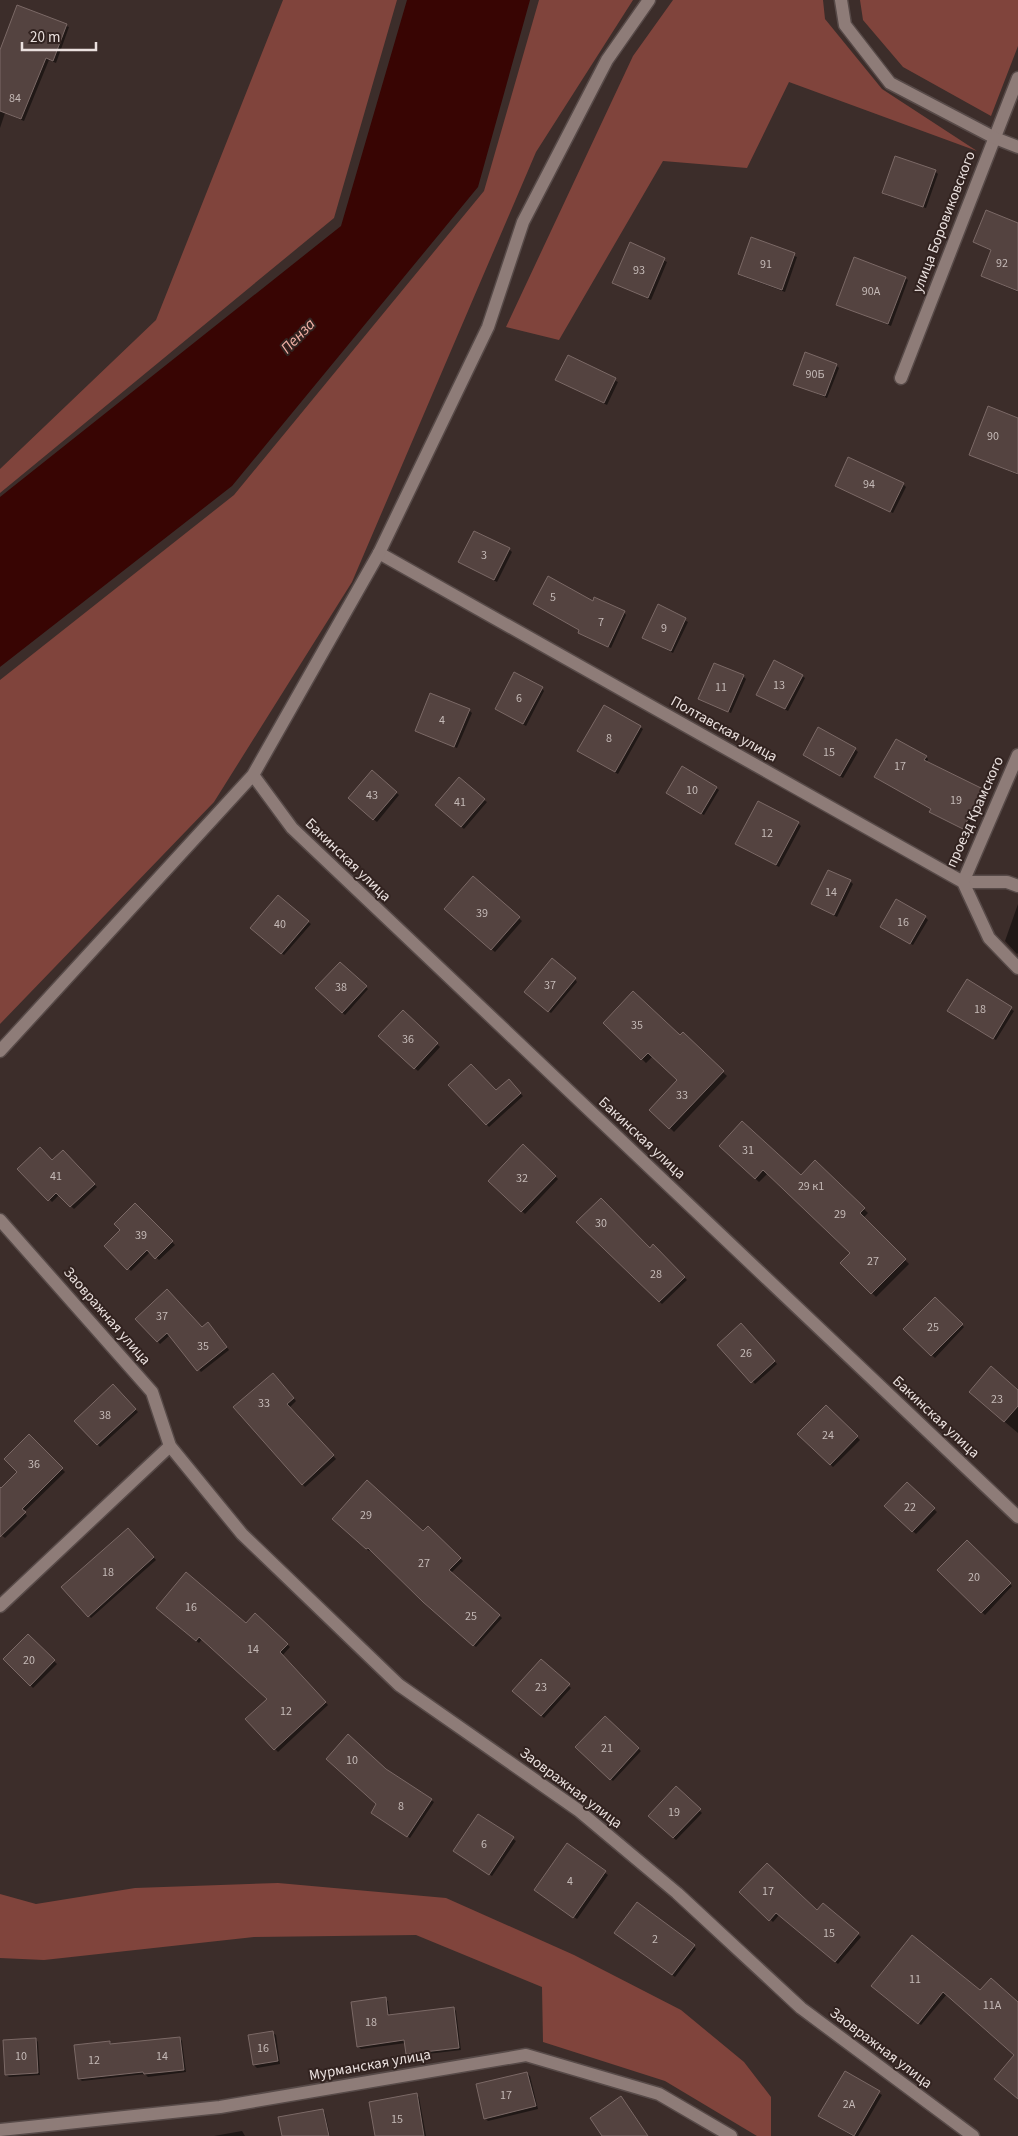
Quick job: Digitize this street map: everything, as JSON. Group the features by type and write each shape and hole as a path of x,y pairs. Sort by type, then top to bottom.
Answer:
{"street":[{"path":"0,1051 253,775 379,553 488,327 523,222 607,60 649,0"},
{"path":"841,0 845,25 890,83 994,138 1018,147"},
{"name":"улица Боровиковского","path":"901,378 1018,78"},
{"name":"Полтавская улица","path":"379,553 963,882"},
{"name":"проезд Крамского","path":"963,882 1018,755"},
{"name":"Бакинская улица","path":"253,775 292,828 1018,1517"},
{"path":"1018,886 1007,882 963,882 989,938 1018,968"},
{"name":"Заовражная улица","path":"0,1220 152,1392 170,1446 242,1534 399,1685 578,1810 677,1892 801,2008 973,2136"},
{"path":"0,1606 170,1446"},
{"name":"Мурманская улица","path":"0,2130 220,2107 526,2056 660,2094 731,2136"}],"shaded area":[{"path":"283,0 397,0 334,218 0,493 0,469 156,320"},
{"path":"539,0 633,0 536,152 352,582 214,802 0,1024 0,680 234,495 484,191"},
{"path":"673,0 823,0 825,19 882,89 977,151 789,82 747,168 663,161 559,340 506,327 633,56"},
{"path":"860,0 1018,0 1018,46 991,116 903,67 863,20"},
{"path":"278,1883 446,1898 574,1955 681,2010 744,2062 771,2097 771,2136 757,2136 665,2081 543,2042 542,1987 416,1935 254,1937 44,1960 0,1958 0,1894 36,1904 135,1888"}],"water":[{"name":"Пенза","path":"407,0 530,0 478,187 232,486 0,667 0,497 341,226"}],"building":[{"path":"17,5 67,24 53,61 46,58 21,119 0,111 0,50"},
{"path":"895,156 936,170 923,207 882,193"},
{"path":"986,210 1018,223 1018,291 981,276 991,250 973,242"},
{"path":"751,237 795,253 782,290 738,274"},
{"path":"630,242 665,258 648,298 612,283"},
{"path":"854,257 906,277 888,324 836,305"},
{"path":"805,352 837,364 825,396 793,385"},
{"path":"568,355 616,378 604,403 555,380"},
{"path":"988,406 1018,418 1018,474 969,455"},
{"path":"848,457 904,483 890,512 835,486"},
{"path":"474,531 510,548 494,580 458,562"},
{"path":"548,576 593,601 594,597 625,611 608,647 578,633 579,630 533,604"},
{"path":"658,604 686,618 671,651 642,638"},
{"path":"774,660 803,675 785,709 756,695"},
{"path":"714,663 744,675 728,712 698,699"},
{"path":"514,672 543,687 523,724 495,709"},
{"path":"430,693 470,709 454,747 415,731"},
{"path":"604,705 641,726 615,772 577,751"},
{"path":"818,727 856,748 840,776 803,755"},
{"path":"896,739 927,756 924,760 983,789 963,829 929,812 931,809 874,777"},
{"path":"682,766 717,787 701,814 666,793"},
{"path":"372,770 397,792 373,820 348,798"},
{"path":"459,777 485,799 461,827 435,805"},
{"path":"758,801 799,822 776,865 735,844"},
{"path":"828,870 851,880 834,915 811,904"},
{"path":"473,876 520,917 491,950 444,909"},
{"path":"278,895 309,921 281,954 250,928"},
{"path":"896,899 926,916 910,944 880,927"},
{"path":"552,958 576,978 548,1012 524,992"},
{"path":"340,962 367,986 342,1013 315,988"},
{"path":"967,979 1012,1007 993,1039 947,1011"},
{"path":"633,991 680,1035 683,1032 724,1071 669,1129 649,1110 677,1080 648,1053 641,1060 603,1023"},
{"path":"403,1010 438,1043 414,1069 378,1036"},
{"path":"471,1064 496,1090 509,1079 521,1093 486,1125 448,1085"},
{"path":"742,1121 801,1175 815,1160 865,1208 860,1213 906,1259 871,1294 840,1263 850,1253 763,1170 755,1179 719,1146"},
{"path":"523,1144 556,1176 521,1212 488,1181"},
{"path":"40,1147 52,1160 63,1150 95,1184 70,1207 56,1193 48,1201 17,1169"},
{"path":"601,1198 650,1248 653,1244 685,1277 659,1302 576,1222"},
{"path":"135,1203 173,1241 155,1259 147,1250 127,1270 104,1246 120,1230 114,1224"},
{"path":"167,1289 202,1327 208,1322 227,1347 197,1371 167,1333 157,1342 135,1319"},
{"path":"935,1297 963,1324 931,1356 903,1329"},
{"path":"741,1323 775,1361 751,1383 717,1345"},
{"path":"991,1366 1018,1390 1018,1406 1004,1422 969,1392"},
{"path":"273,1373 294,1398 287,1404 334,1455 302,1485 233,1407"},
{"path":"113,1384 136,1409 97,1445 74,1421"},
{"path":"826,1405 858,1436 830,1465 797,1434"},
{"path":"29,1434 63,1468 22,1509 26,1512 0,1537 0,1487 17,1472 4,1459"},
{"path":"367,1480 423,1531 428,1526 461,1558 449,1570 500,1615 473,1646 423,1602 368,1548 366,1549 332,1519"},
{"path":"907,1482 935,1508 912,1532 884,1506"},
{"path":"128,1528 154,1557 88,1617 61,1587"},
{"path":"967,1540 1011,1583 981,1613 937,1570"},
{"path":"186,1572 246,1623 255,1613 288,1644 280,1652 326,1702 274,1750 245,1719 267,1699 199,1637 196,1641 156,1608"},
{"path":"28,1634 55,1660 30,1686 3,1659"},
{"path":"541,1659 570,1684 541,1716 512,1691"},
{"path":"605,1716 639,1748 610,1780 575,1747"},
{"path":"348,1734 386,1769 432,1799 407,1837 371,1813 376,1804 326,1759"},
{"path":"676,1786 701,1809 673,1838 648,1816"},
{"path":"478,1814 514,1837 489,1875 453,1851"},
{"path":"567,1843 606,1871 573,1918 534,1890"},
{"path":"767,1863 817,1910 823,1903 859,1933 835,1962 776,1913 769,1921 739,1892"},
{"path":"637,1902 695,1945 672,1975 614,1933"},
{"path":"912,1935 980,1990 991,1978 1018,2002 1018,2099 994,2079 1014,2055 943,1992 918,2024 871,1986"},
{"path":"386,1997 388,2015 454,2007 459,2048 406,2054 404,2040 357,2047 351,2002"},
{"path":"273,2031 278,2061 253,2065 248,2035"},
{"path":"180,2037 184,2070 78,2079 74,2045 110,2041 110,2044"},
{"path":"36,2038 38,2073 5,2075 3,2040"},
{"path":"845,2071 880,2091 854,2136 818,2116"},
{"path":"527,2072 536,2106 484,2119 476,2084"},
{"path":"417,2093 424,2136 375,2136 369,2102"},
{"path":"621,2096 648,2136 602,2136 590,2118"},
{"path":"323,2109 329,2136 282,2136 278,2117"}]}
